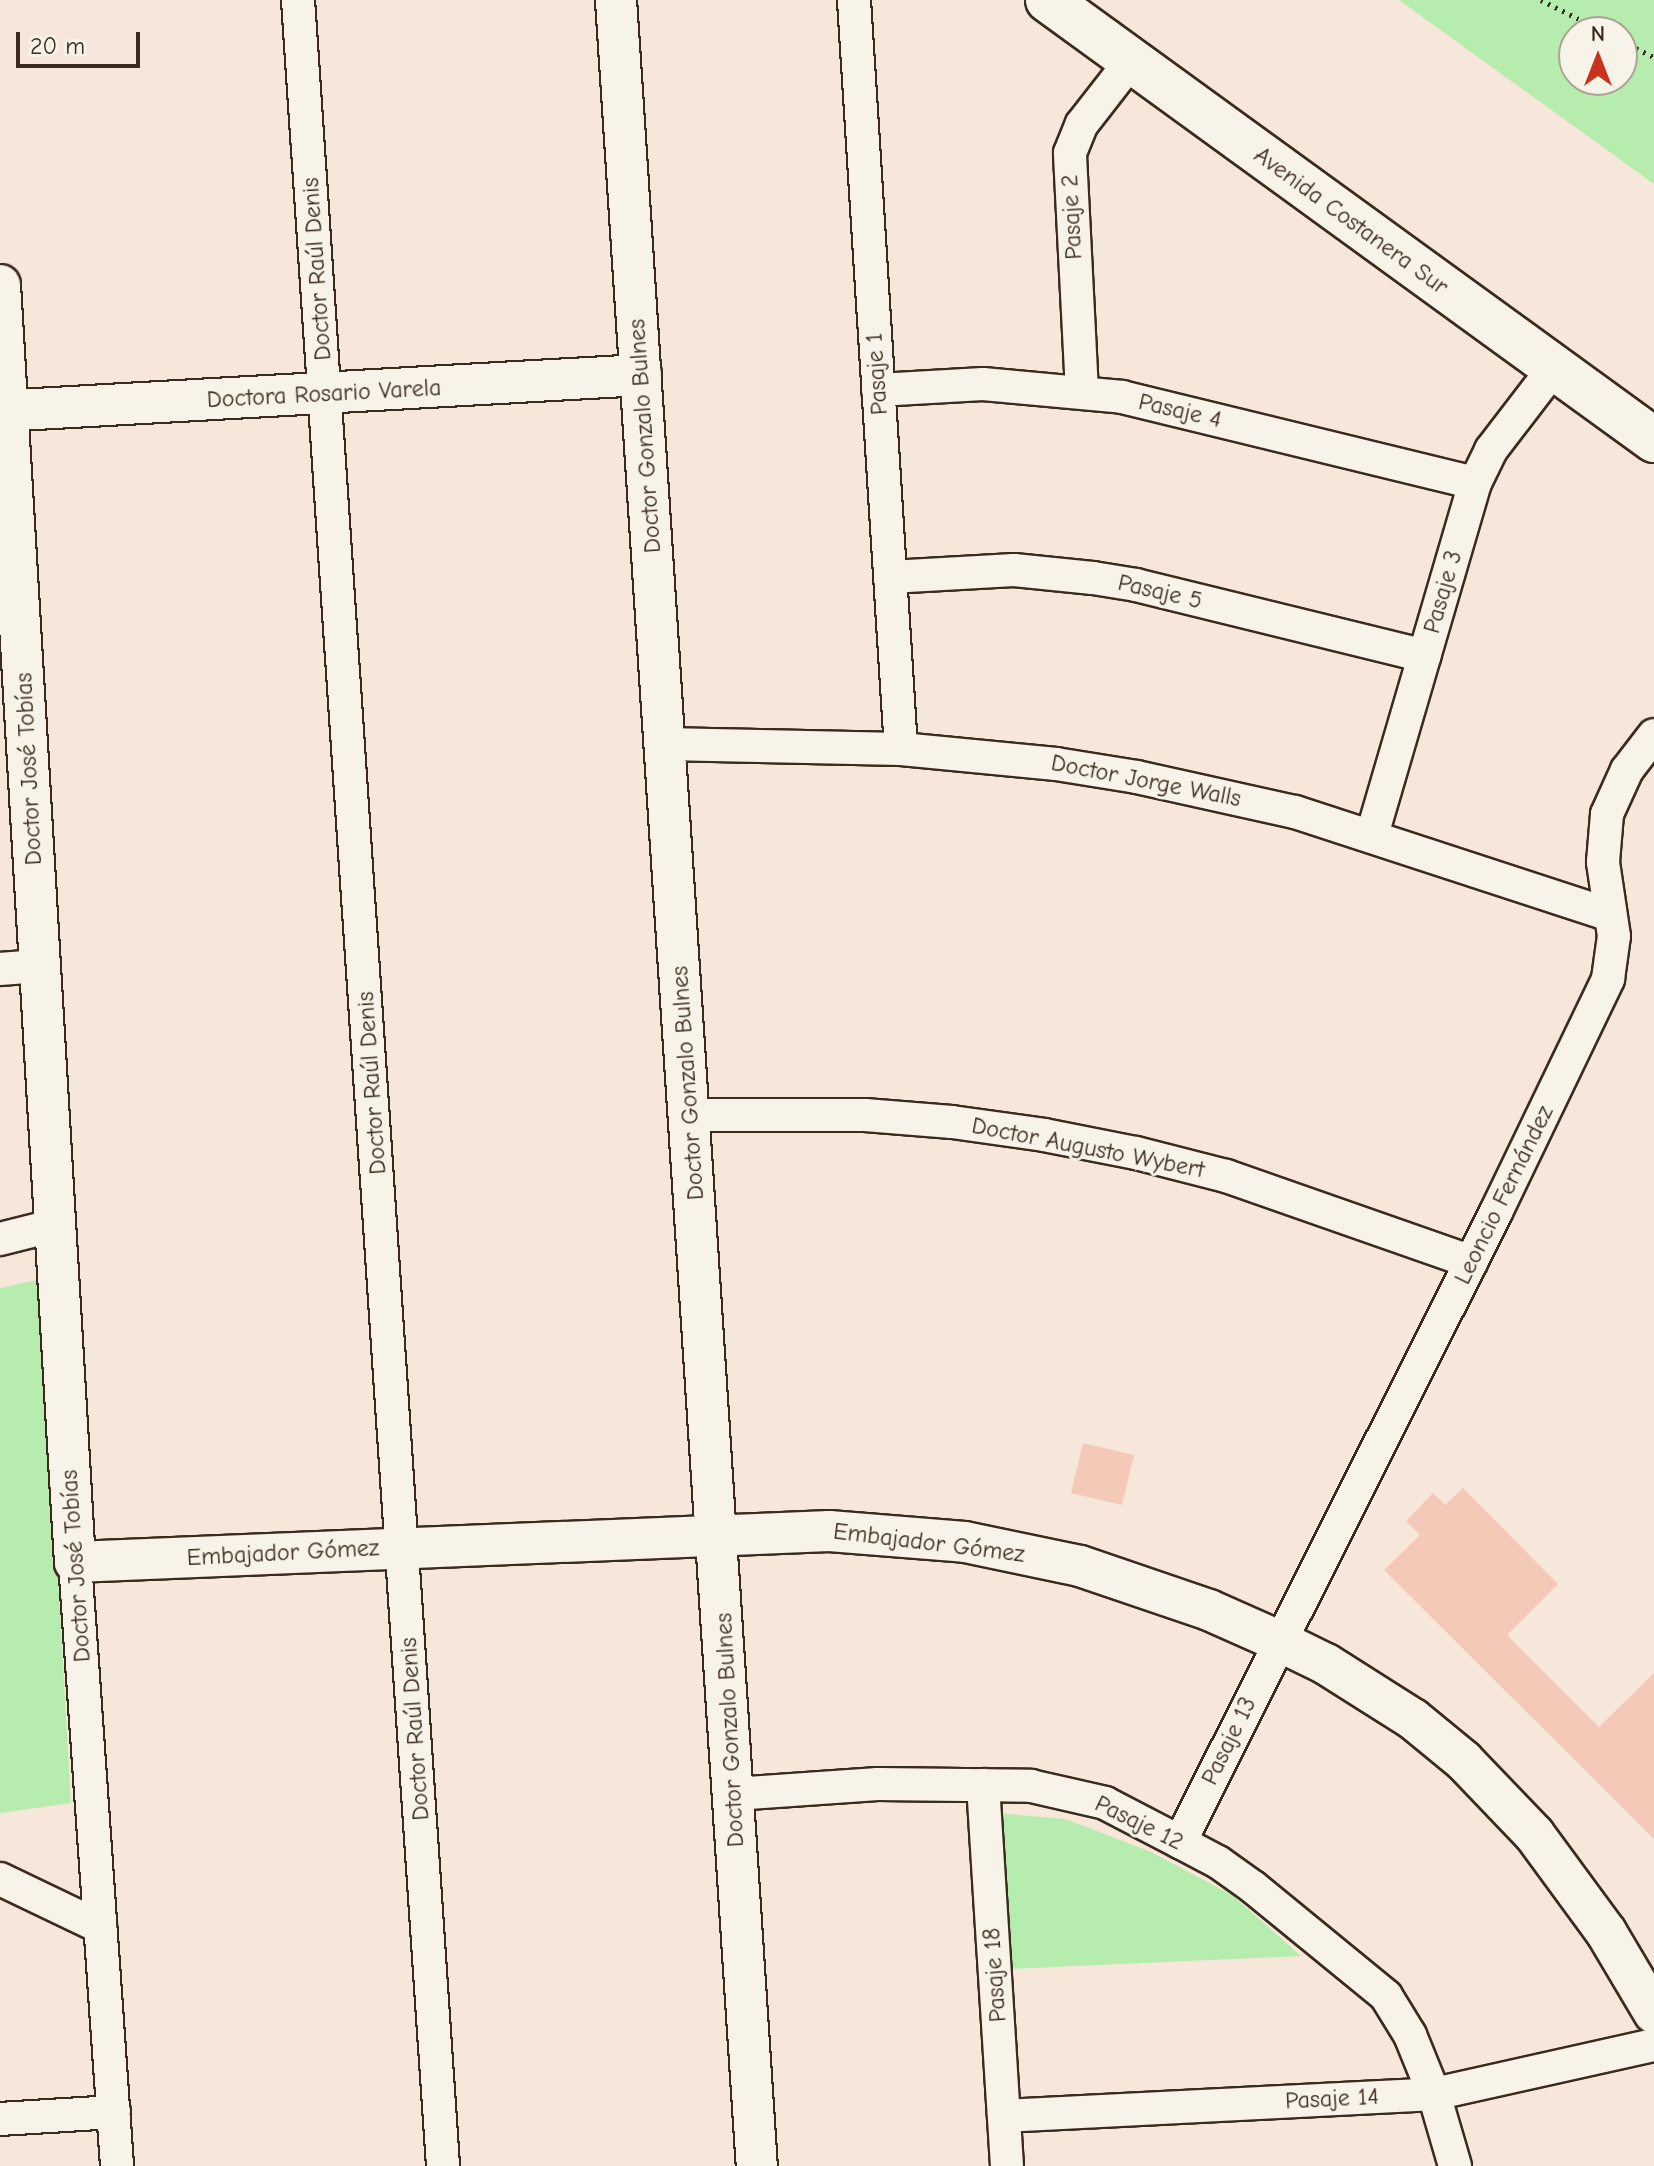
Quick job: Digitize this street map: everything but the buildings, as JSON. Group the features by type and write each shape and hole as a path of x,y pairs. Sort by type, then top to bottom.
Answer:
{"main road":[{"name":"Avenida Costanera Sur","path":"1048,0 1654,440"}],"street":[{"name":"Doctor Raúl Denis","path":"298,0 443,2166"},
{"name":"Doctor Gonzalo Bulnes","path":"616,0 757,2166"},
{"name":"Pasaje 1","path":"854,0 901,749"},
{"name":"Pasaje 2","path":"1082,392 1070,153 1082,124 1131,61"},
{"name":"Doctor José Tobías","path":"0,285 4,411 75,1562 117,2166"},
{"name":"Pasaje 3","path":"1372,835 1475,483 1491,450 1554,368"},
{"name":"Doctora Rosario Varela","path":"4,411 641,375"},
{"name":"Pasaje 4","path":"878,390 983,384 1082,392 1162,405 1475,483"},
{"name":"Pasaje 5","path":"890,577 1014,570 1064,574 1136,585 1424,656"},
{"name":"Leoncio Fernández","path":"1279,1641 1471,1262 1608,979 1614,958 1603,862 1607,814 1627,770 1654,735"},
{"name":"Doctor Jorge Walls","path":"665,744 901,749 1056,764 1137,777 1295,812 1610,915"},
{"path":"0,969 40,966"},
{"name":"Doctor Augusto Wybert","path":"690,1115 865,1115 952,1122 1044,1135 1226,1176 1471,1262"},
{"path":"0,1239 56,1225"},
{"name":"Embajador Gómez","path":"75,1562 717,1534 857,1532 965,1542 1023,1553 1137,1584 1279,1641 1337,1670 1413,1719 1463,1760 1508,1804 1606,1932 1654,2013"},
{"name":"Pasaje 13","path":"1180,1842 1279,1641"},
{"name":"Pasaje 12","path":"734,1794 866,1784 1031,1786 1105,1803 1218,1862 1372,1982 1398,2012 1434,2094 1455,2166"},
{"name":"Pasaje 18","path":"983,1785 1007,2166"},
{"path":"0,1879 100,1927"},
{"name":"Pasaje 14","path":"1004,2116 1434,2094 1654,2045"},
{"path":"0,2119 114,2112"}],"path":[{"path":"1541,0 1573,16"}],"green space":[{"path":"1399,0 1654,0 1654,184"},
{"path":"41,1279 71,1803 0,1813 0,1288"},
{"path":"997,1813 1066,1819 1151,1852 1232,1895 1301,1956 1010,1969"}]}
